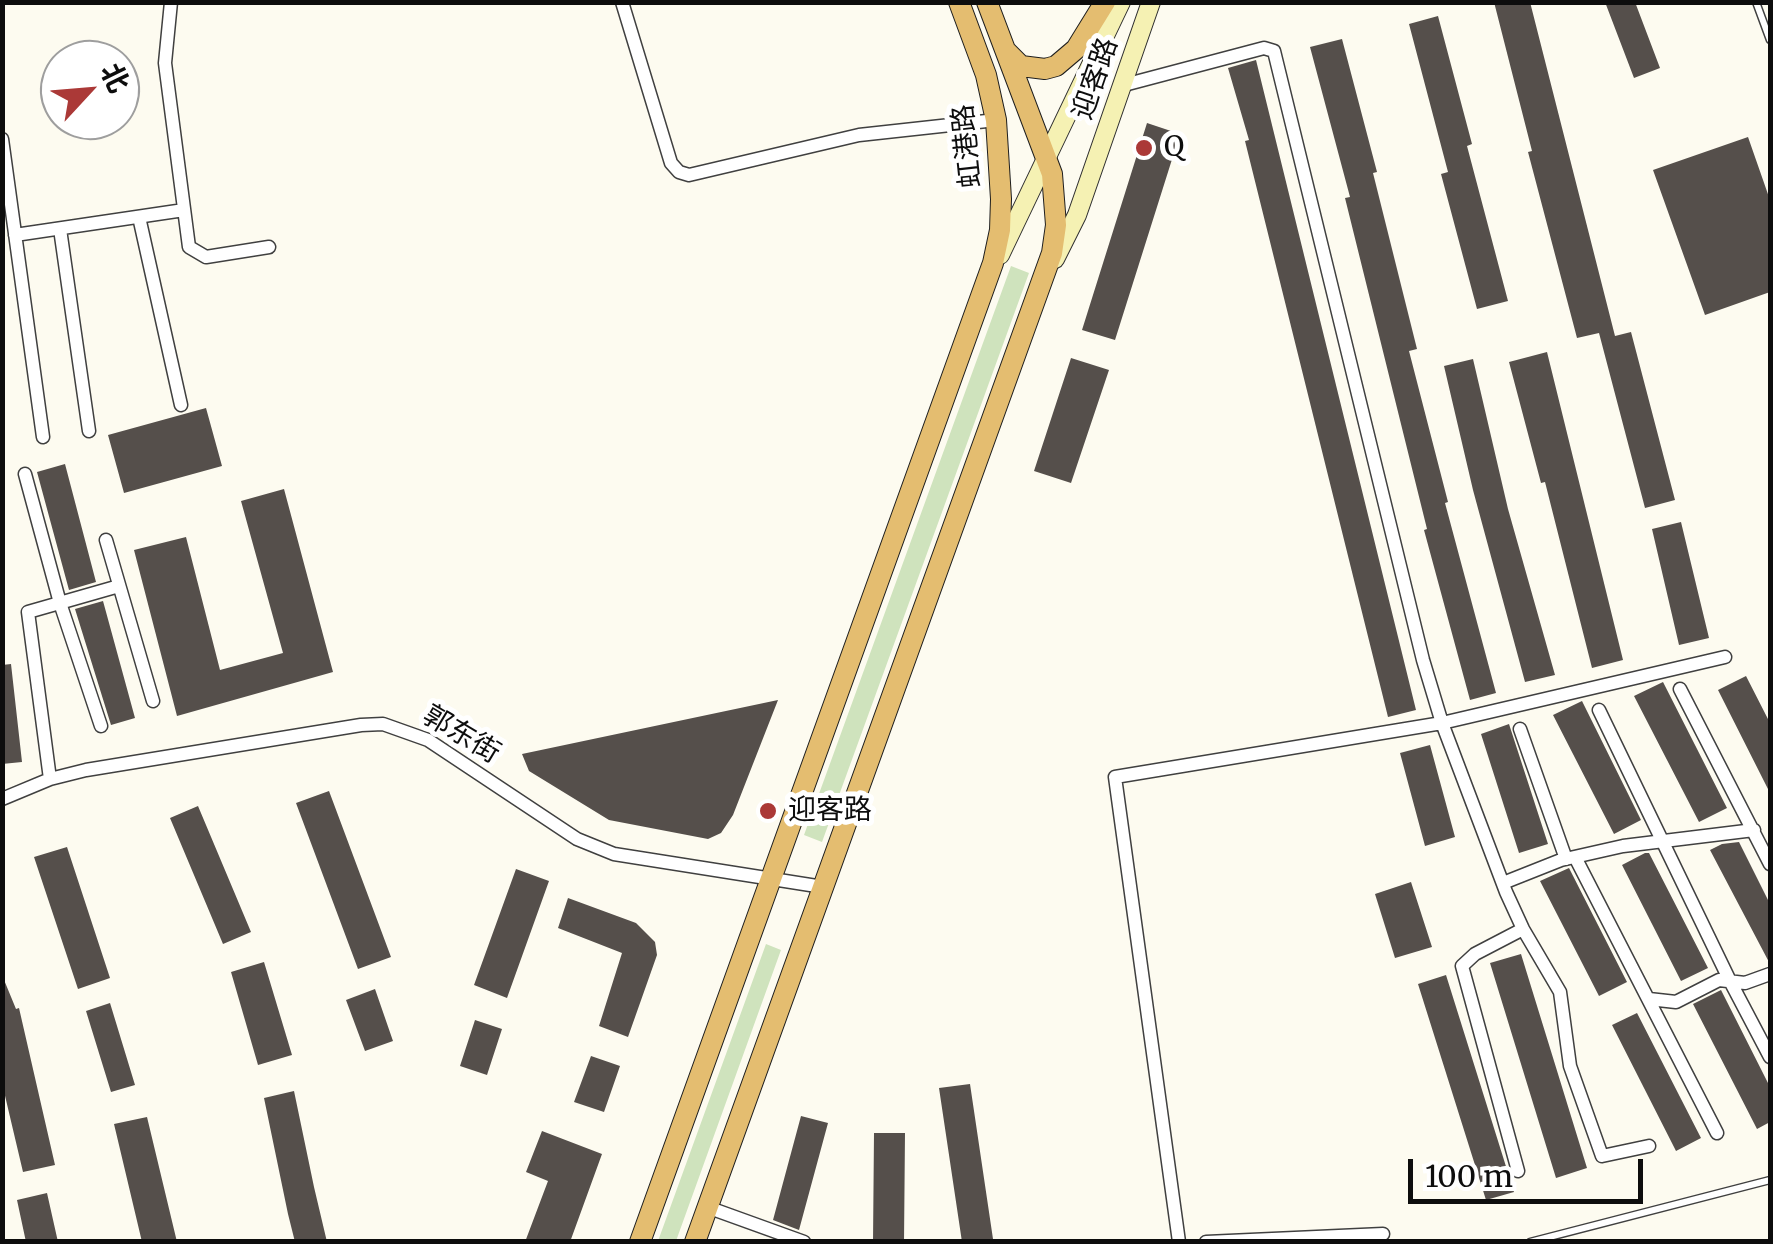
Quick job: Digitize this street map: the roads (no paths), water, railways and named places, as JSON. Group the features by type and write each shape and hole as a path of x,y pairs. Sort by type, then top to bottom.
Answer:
{"highway":[{"name":"虹港路","path":"959,2 986,76 996,120 1000,230 985,286"},
{"path":"987,2 1052,174 1056,224 1052,253 1038,291"},
{"path":"1005,50 1021,66 1056,66 1076,49 1104,2"},
{"name":"迎客路","path":"640,1242 985,286"},
{"name":"迎客路","path":"695,1242 1038,291"}],"main road":[{"name":"迎客路","path":"985,286 1121,2"},
{"name":"迎客路","path":"1038,291 1077,215 1151,2"}],"street":[{"path":"172,2 165,63 189,247 206,257 269,247"},
{"path":"622,2 671,163 680,172 690,175 859,135 996,120"},
{"path":"1124,85 1264,48 1274,51 1423,660 1442,723 1523,929 1560,992 1570,1066 1602,1156 1648,1146"},
{"path":"2,140 43,437"},
{"path":"15,236 184,210"},
{"path":"140,217 180,405"},
{"path":"60,229 89,432"},
{"path":"25,474 60,603 101,726"},
{"path":"106,540 153,701"},
{"path":"50,779 28,612 119,586"},
{"path":"1179,1242 1115,778 1442,723 1726,657"},
{"path":"1680,689 1770,864"},
{"path":"1599,710 1770,1057"},
{"name":"郭东街","path":"2,800 50,779 121,763 382,724 428,740 577,839 614,854 823,887"},
{"path":"1520,729 1570,858 1650,999 1718,1133"},
{"path":"1503,883 1570,858 1754,830"},
{"path":"1518,1171 1462,966 1475,954 1523,929"},
{"path":"1650,999 1676,1002 1719,980 1744,982 1770,974"},
{"path":"707,1207 804,1242"},
{"path":"1206,1242 1383,1234"}],"lane":[{"path":"1756,2 1770,40"},
{"path":"1530,1242 1770,1180"}],"place":[{"name":"Q","path":"1144,148"},
{"name":"迎客路","path":"768,811"}]}
